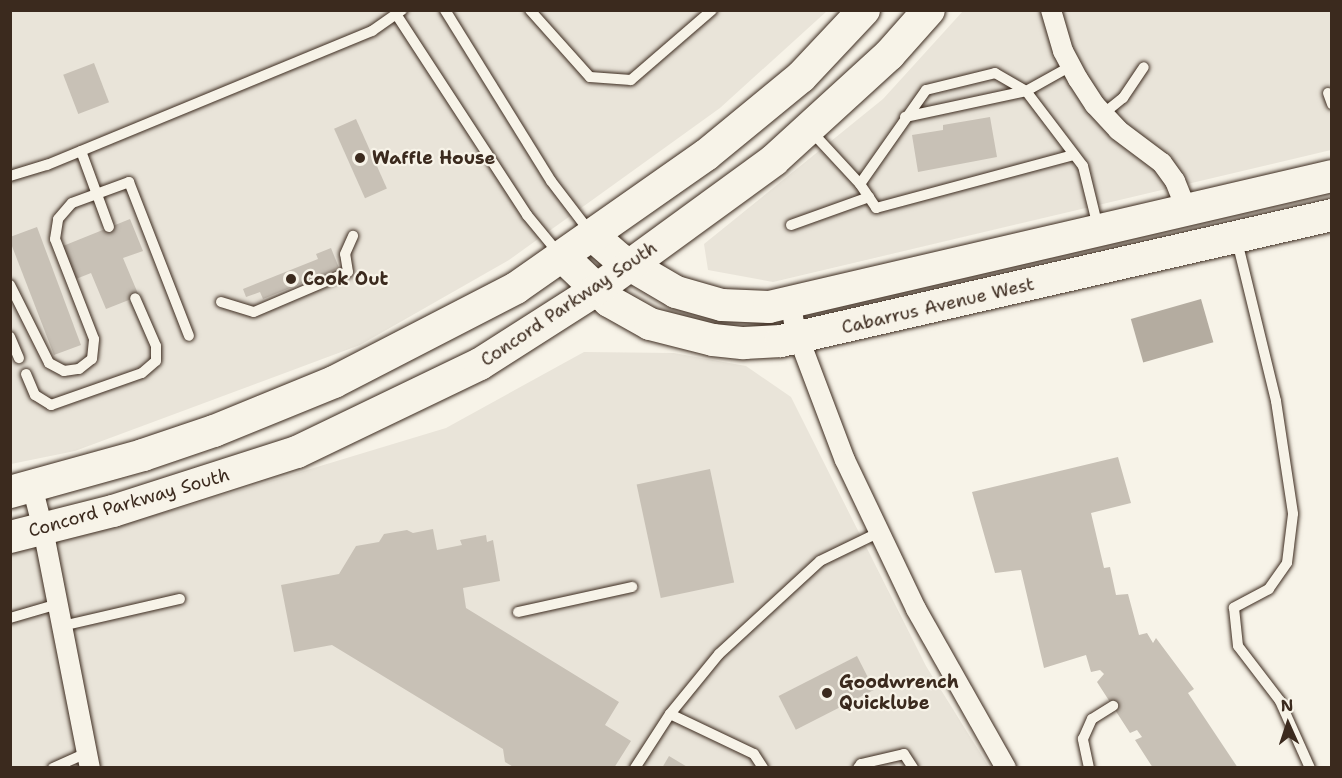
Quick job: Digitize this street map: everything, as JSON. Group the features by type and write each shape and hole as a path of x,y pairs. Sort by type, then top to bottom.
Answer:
{"main road":[{"path":"21,489 143,455 214,431 334,382 516,288 706,155 801,77 864,10"},
{"name":"Concord Parkway South","path":"10,537 112,511 297,452 480,364 596,290 774,160 888,55 929,10"},
{"name":"Cabarrus Avenue West","path":"592,235 630,266 676,292 701,300 756,307 791,304 1186,208 1332,176"},
{"path":"1236,237 1238,225 1260,211 1332,196"},
{"path":"1020,287 1037,266 1155,236 1180,227 1185,222 1186,208"},
{"name":"Cabarrus Avenue West","path":"563,257 596,290 619,308 639,319 683,334 744,343 798,338 1332,215"}],"street":[{"path":"1051,10 1071,66 1103,114 1118,129 1162,163 1175,181 1186,208"},
{"path":"791,304 798,338 845,460 916,609 1006,768"},
{"path":"21,489 43,529 88,760"}],"lane":[{"path":"445,10 551,181 592,235"},
{"path":"530,10 590,77 631,80 712,10"},
{"path":"10,176 81,151 372,31 399,12 527,215 563,257"},
{"path":"904,117 1026,91 1071,66"},
{"path":"1103,114 1123,98 1144,67"},
{"path":"860,184 904,117 926,90 995,73 1026,91 1083,166 1098,231"},
{"path":"808,128 860,184 876,208 1074,155"},
{"path":"81,151 109,227"},
{"path":"10,285 48,363 64,370 79,369 92,359 94,339 55,239 58,219 72,203 129,182 189,336"},
{"path":"791,225 868,196"},
{"path":"221,302 254,312 348,272 345,254 353,236"},
{"path":"1236,237 1276,400 1293,514 1287,563 1269,589 1234,608 1238,646 1280,701 1310,768"},
{"path":"26,374 35,395 51,405 142,373 156,361 156,346 135,298"},
{"path":"10,337 19,358"},
{"path":"635,768 670,714 719,654 820,561 880,532"},
{"path":"518,612 632,587"},
{"path":"62,626 180,598"},
{"path":"10,618 58,604"},
{"path":"1089,768 1083,739 1092,719 1113,706"},
{"path":"670,714 754,754 763,768"},
{"path":"858,768 861,764 904,754 913,768"},
{"path":"53,768 88,760"}],"shaded area":[{"path":"10,11 827,11 720,108 509,260 360,345 75,451 11,464"},
{"path":"963,11 1331,11 1331,150 773,282 708,270 704,244 883,99"},
{"path":"1201,299 1213,342 1143,362 1131,319"},
{"path":"584,352 674,353 746,366 791,397 926,666 989,767 11,768 11,552 181,508 446,428"}],"building":[{"path":"94,63 109,102 78,114 63,75"},
{"path":"990,117 997,157 918,172 912,135 943,130 943,125"},
{"name":"Waffle House","path":"356,119 387,188 365,198 334,129"},
{"path":"130,219 143,251 123,258 139,296 106,309 91,273 76,279 63,246"},
{"path":"37,227 81,345 54,355 10,241 10,237"},
{"name":"Cook Out","path":"331,248 339,268 263,299 260,292 246,297 243,289 318,259 316,254"},
{"path":"1118,457 1131,503 1091,513 1104,568 1110,567 1116,595 1128,594 1139,635 1147,633 1153,643 1156,638 1194,689 1188,693 1238,768 1153,768 1135,740 1142,737 1137,730 1130,733 1097,682 1104,674 1100,670 1091,672 1086,655 1044,668 1021,570 995,573 972,492"},
{"path":"710,469 734,582 661,598 637,485"},
{"path":"433,529 437,550 462,545 460,540 486,535 487,542 493,540 500,581 463,588 466,608 619,702 605,725 631,741 614,768 515,768 505,762 503,749 332,645 294,652 281,585 339,574 356,546 379,542 384,534 407,530 413,533"},
{"name":"Goodwrench Quicklube","path":"857,656 874,690 796,730 779,696"},
{"path":"669,756 689,768 662,768"}],"place":[{"name":"Waffle House","path":"360,158"},
{"name":"Cook Out","path":"291,279"},
{"name":"Goodwrench Quicklube","path":"827,693"}]}
